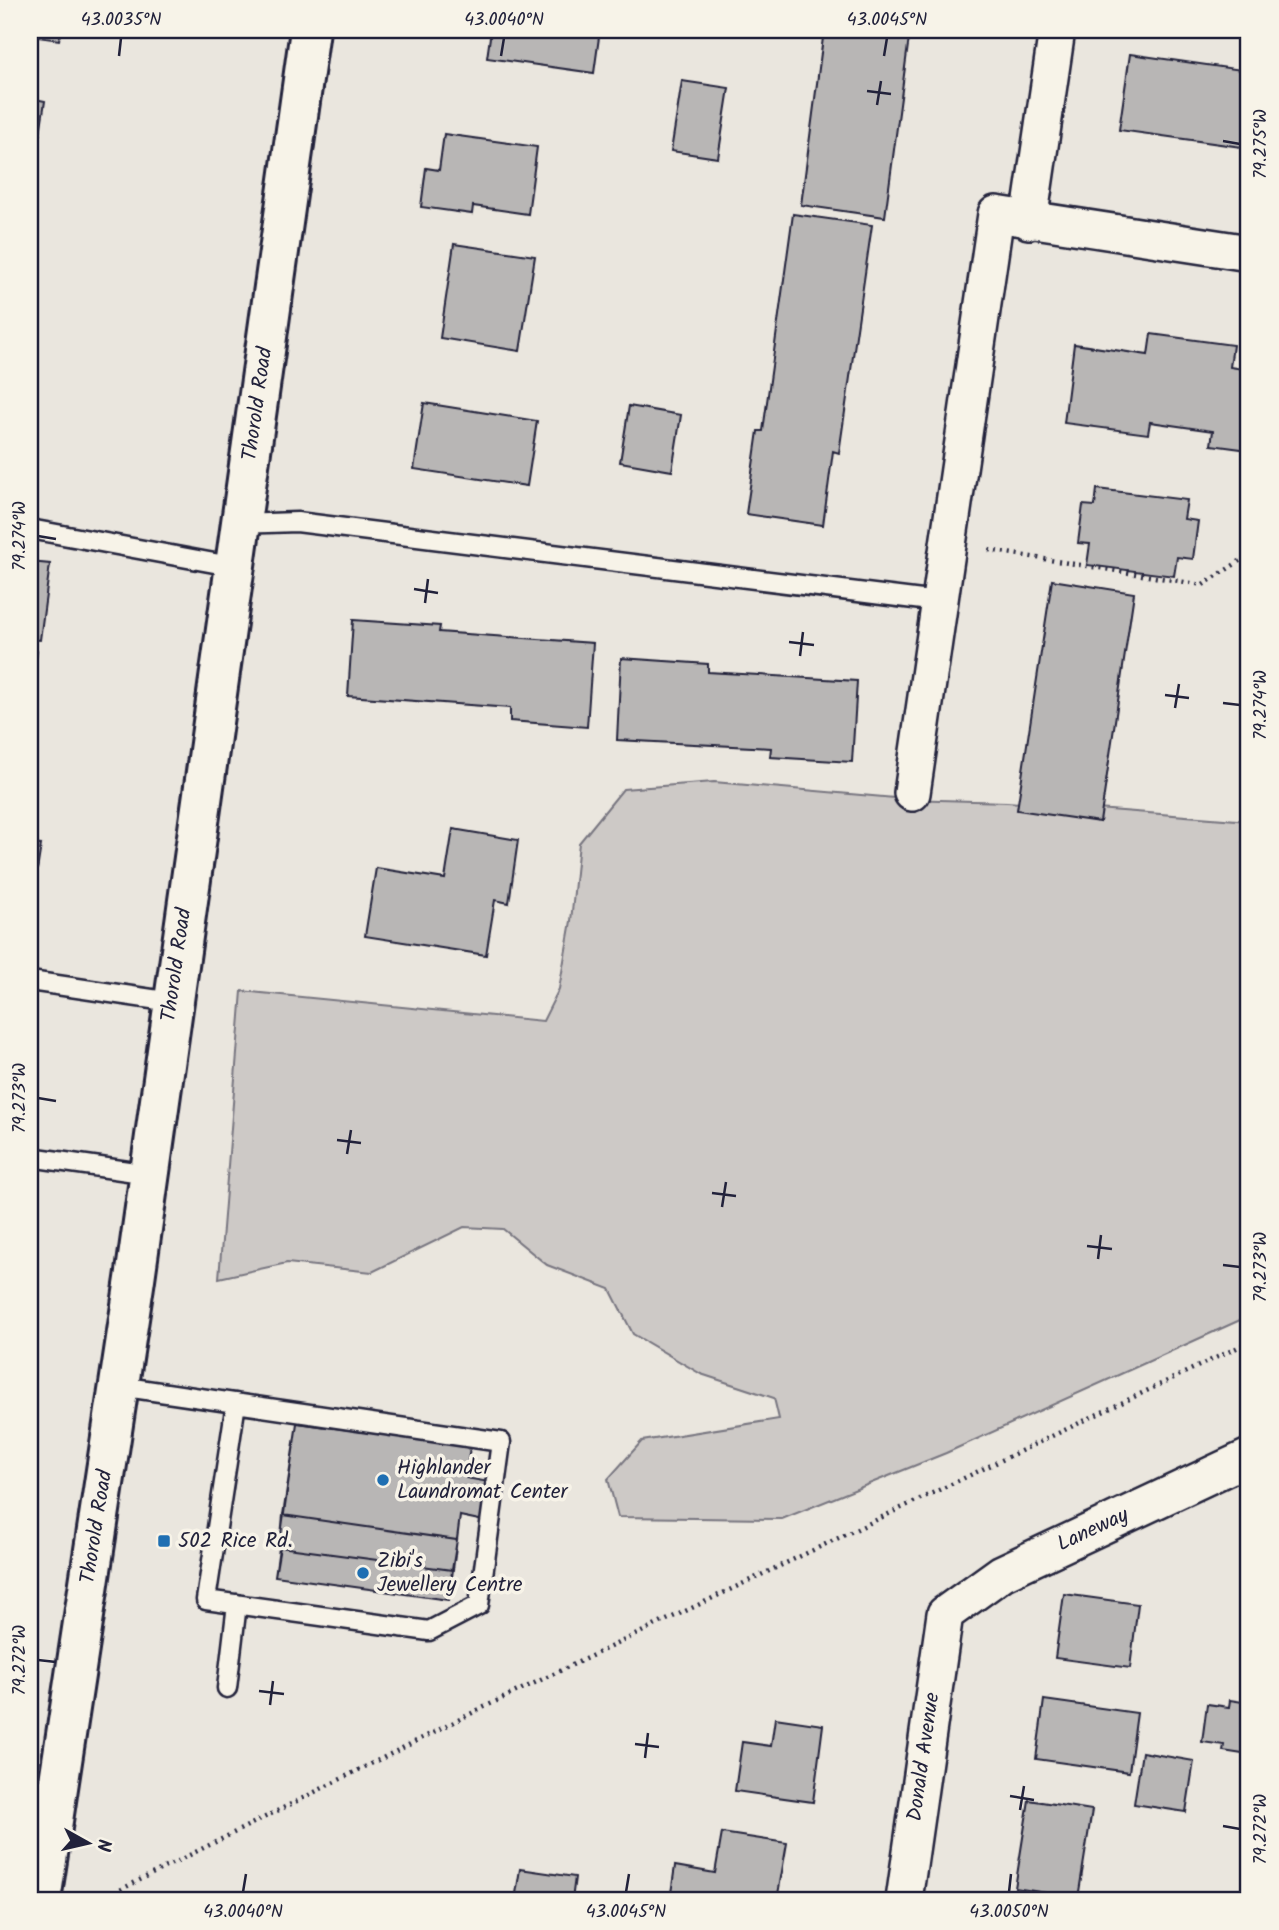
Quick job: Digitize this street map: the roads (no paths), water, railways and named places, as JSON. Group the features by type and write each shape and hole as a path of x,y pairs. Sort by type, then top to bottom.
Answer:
{"street":[{"name":"Thorold Road","path":"41,1900 41,1819 119,1386 310,30"},
{"path":"1029,221 1057,30"},
{"path":"912,793 996,214 1249,253"},
{"name":"Laneway","path":"944,1614 1002,1573 1249,1457"},
{"name":"Donald Avenue","path":"904,1900 944,1614"}],"lane":[{"path":"241,524 297,522 938,602"},
{"path":"30,529 236,568"},
{"path":"30,981 172,1002"},
{"path":"30,1157 149,1174"},
{"path":"119,1386 236,1403 501,1442 479,1605 429,1631 206,1600 236,1403"},
{"path":"227,1688 237,1604"}],"place":[{"name":"Highlander Laundromat Center","path":"383,1480"},
{"name":"502 Rice Rd.","path":"164,1541"},
{"name":"Zibi's Jewellery Centre","path":"363,1573"}]}
